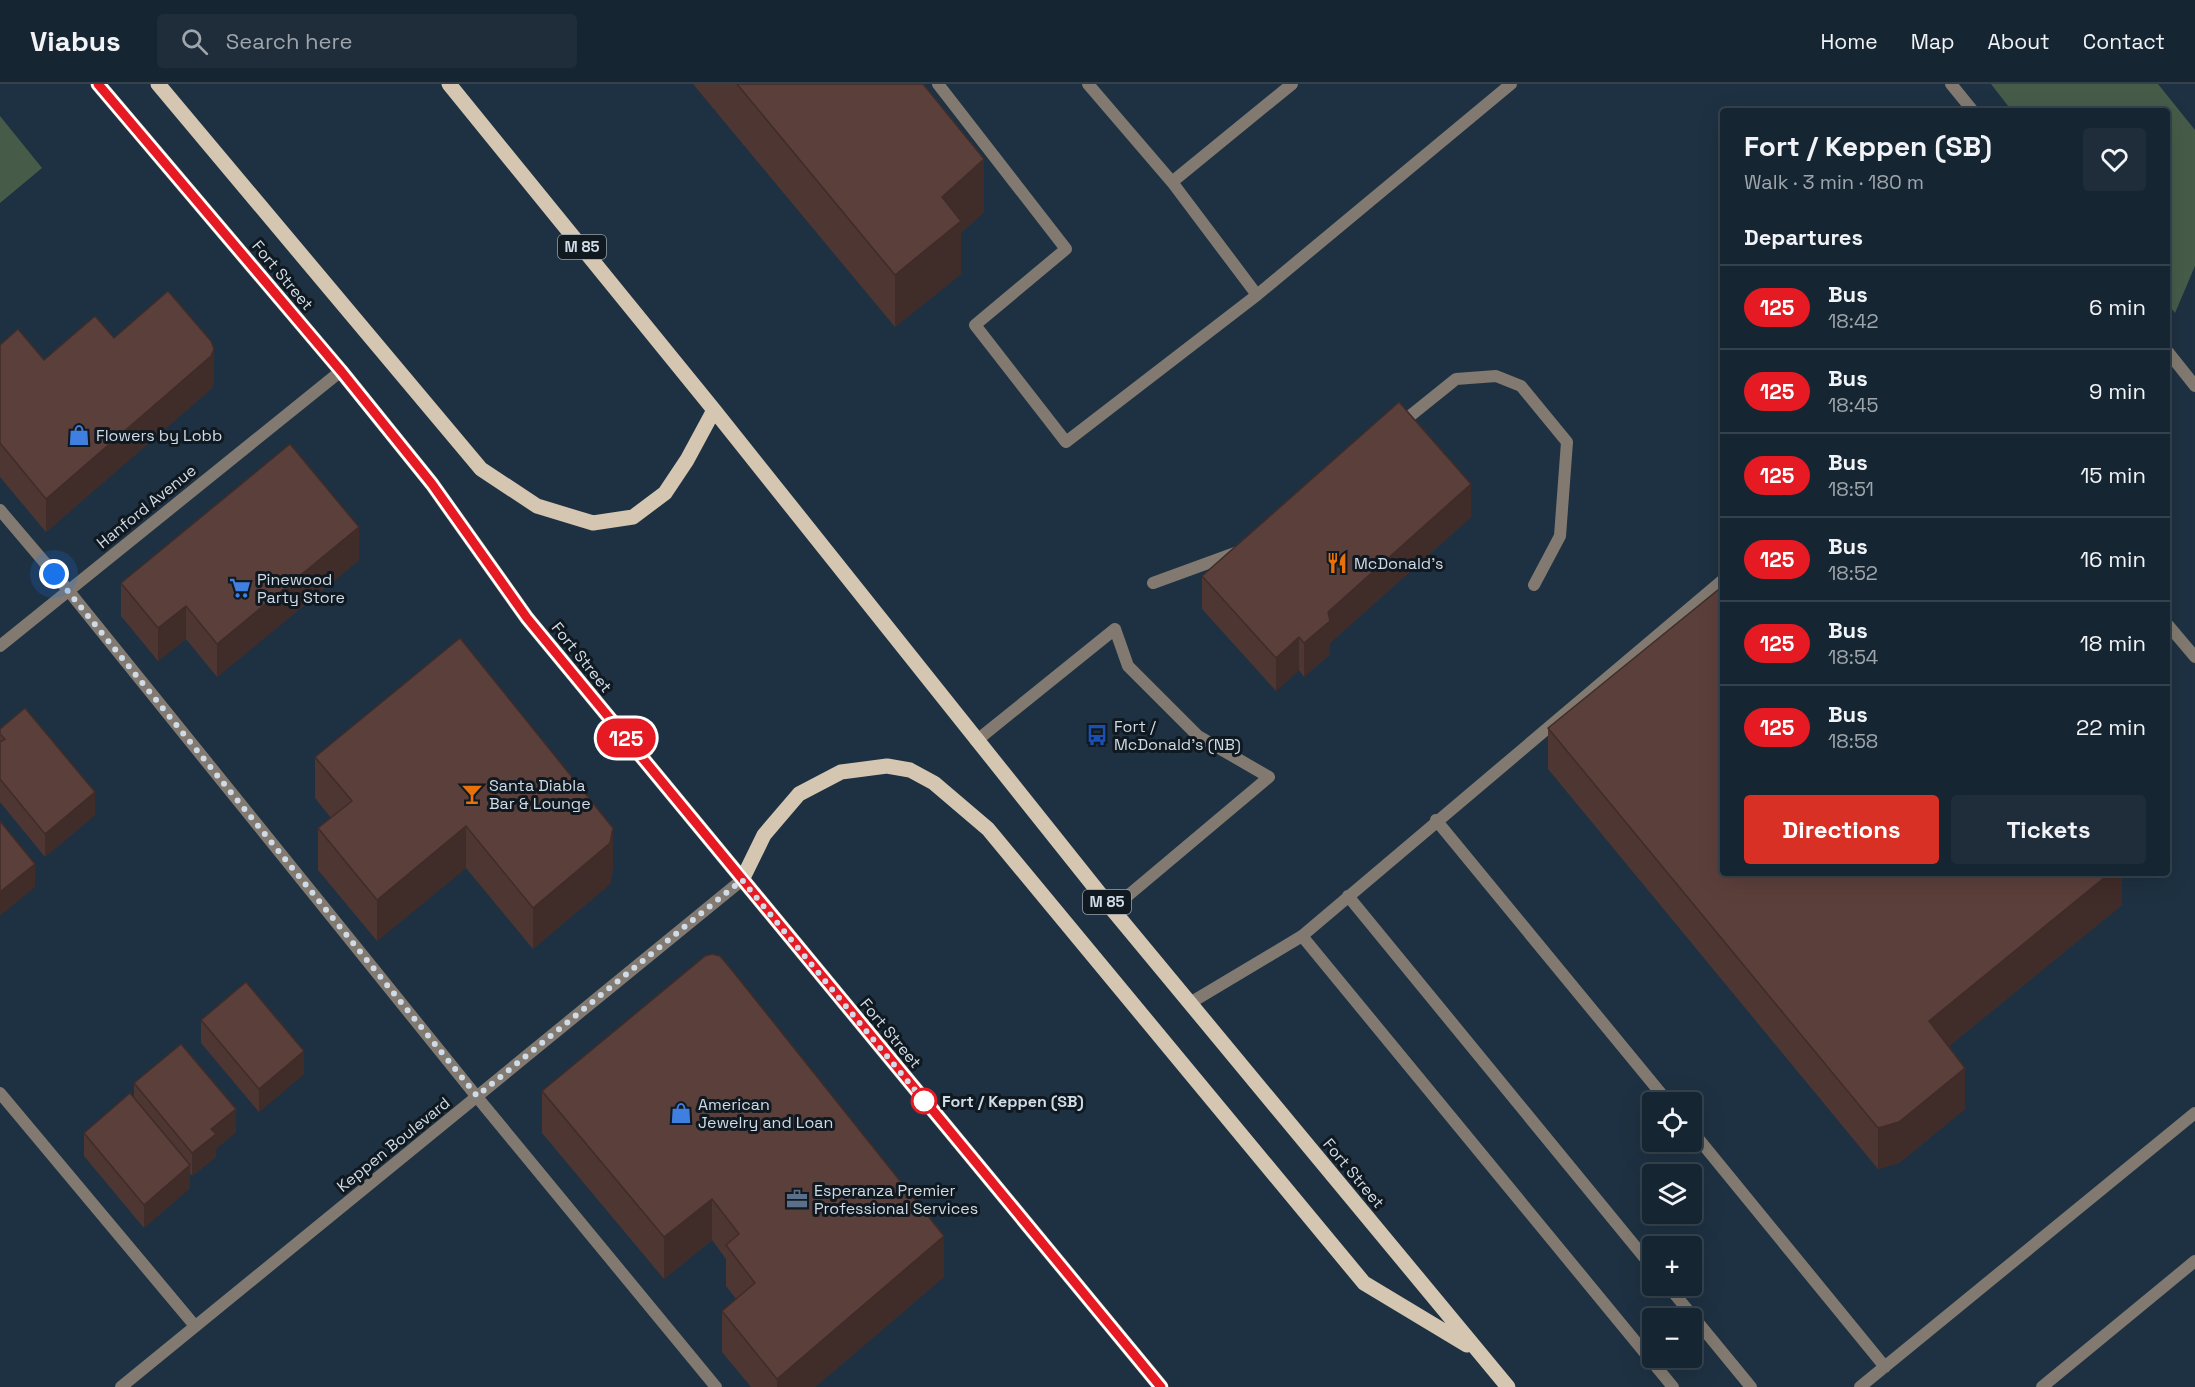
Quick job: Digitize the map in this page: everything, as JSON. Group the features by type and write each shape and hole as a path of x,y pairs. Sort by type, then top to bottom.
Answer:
{"main road":[{"name":"Fort Street","path":"98,84 341,371 432,484 527,618 1155,1385"},
{"path":"159,84 481,469 537,506 592,523 633,517 665,493 687,460 714,410"},
{"name":"Fort Street","path":"449,84 714,410 1112,909 1508,1387"},
{"path":"742,880 764,836 799,794 841,772 887,766 910,770 934,783 987,829 1364,1283 1478,1351"}],"street":[{"path":"938,84 1066,249 975,325 1066,442 1257,295 1511,84"},
{"path":"1088,84 1173,182 1257,295"},
{"path":"1173,182 1292,84"},
{"path":"1951,84 1970,108"},
{"path":"2170,355 2195,386"},
{"name":"Hanford Avenue","path":"0,646 341,371"},
{"path":"1391,432 1456,379 1496,376 1521,386 1568,442 1560,536 1534,585"},
{"path":"0,510 68,590 477,1096 716,1387"},
{"path":"1154,583 1241,551 1250,544"},
{"path":"1190,1003 1302,936 1436,820 1720,582"},
{"path":"2170,627 2195,657"},
{"path":"976,741 1115,629 1128,666 1198,736 1269,777 1112,909"},
{"path":"1436,820 1660,1092"},
{"name":"Keppen Boulevard","path":"121,1387 742,880"},
{"path":"1348,896 1642,1255"},
{"path":"1302,936 1673,1387"},
{"path":"0,1093 195,1326"},
{"path":"1860,1387 2195,1113"},
{"path":"1702,1143 1885,1367"},
{"path":"2042,1387 2195,1261"},
{"path":"1676,1296 1751,1387"}],"green space":[{"path":"1991,84 2158,84 2195,130 2195,266 2175,313 2170,307 2170,108 2010,108"},
{"path":"0,116 42,168 0,203"}],"building":[{"path":"737,84 923,84 984,159 942,197 961,221 895,275"},
{"name":"Flowers by Lobb","path":"168,291 211,341 214,349 211,356 46,499 0,443 0,345 18,329 44,360 95,316 114,338"},
{"name":"McDonald's","path":"1399,402 1471,484 1328,612 1330,621 1304,643 1299,637 1276,658 1202,576"},
{"name":"Pinewood Party Store","path":"290,444 359,527 217,644 186,606 158,628 121,583"},
{"path":"1720,588 1720,876 2106,876 1929,1021 1965,1068 1899,1122 1878,1128 1548,728"},
{"path":"460,638 613,828 610,843 533,908 466,826 377,900 318,828 352,801 315,757"},
{"path":"25,708 95,792 45,834 0,779 0,742 5,739 0,734 0,729"},
{"path":"0,821 35,864 0,892"},
{"path":"712,954 720,956 731,969 944,1236 777,1379 722,1311 755,1283 726,1245 739,1234 712,1199 664,1237 542,1091 705,956"},
{"path":"246,982 304,1051 259,1089 201,1020"},
{"path":"181,1044 236,1109 211,1129 216,1134 192,1153 134,1083"},
{"path":"130,1093 190,1165 144,1205 84,1133"}],"bus line":[{"name":"125","path":"98,84 341,371 432,484 527,618 1161,1387"}],"place":[{"name":"Flowers by Lobb","path":"79,435"},
{"name":"McDonald's","path":"1337,563"},
{"name":"Pinewood Party Store","path":"240,588"},
{"name":"Fort / McDonald's (NB)","path":"1097,735"},
{"name":"Santa Diabla Bar & Lounge","path":"472,794"},
{"name":"Fort / Keppen (SB)","path":"924,1101"},
{"name":"American Jewelry and Loan","path":"681,1113"},
{"name":"Esperanza Premier Professional Services","path":"797,1199"}],"route":[{"path":"54,574 477,1096 742,880 928,1106 924,1101"}]}
